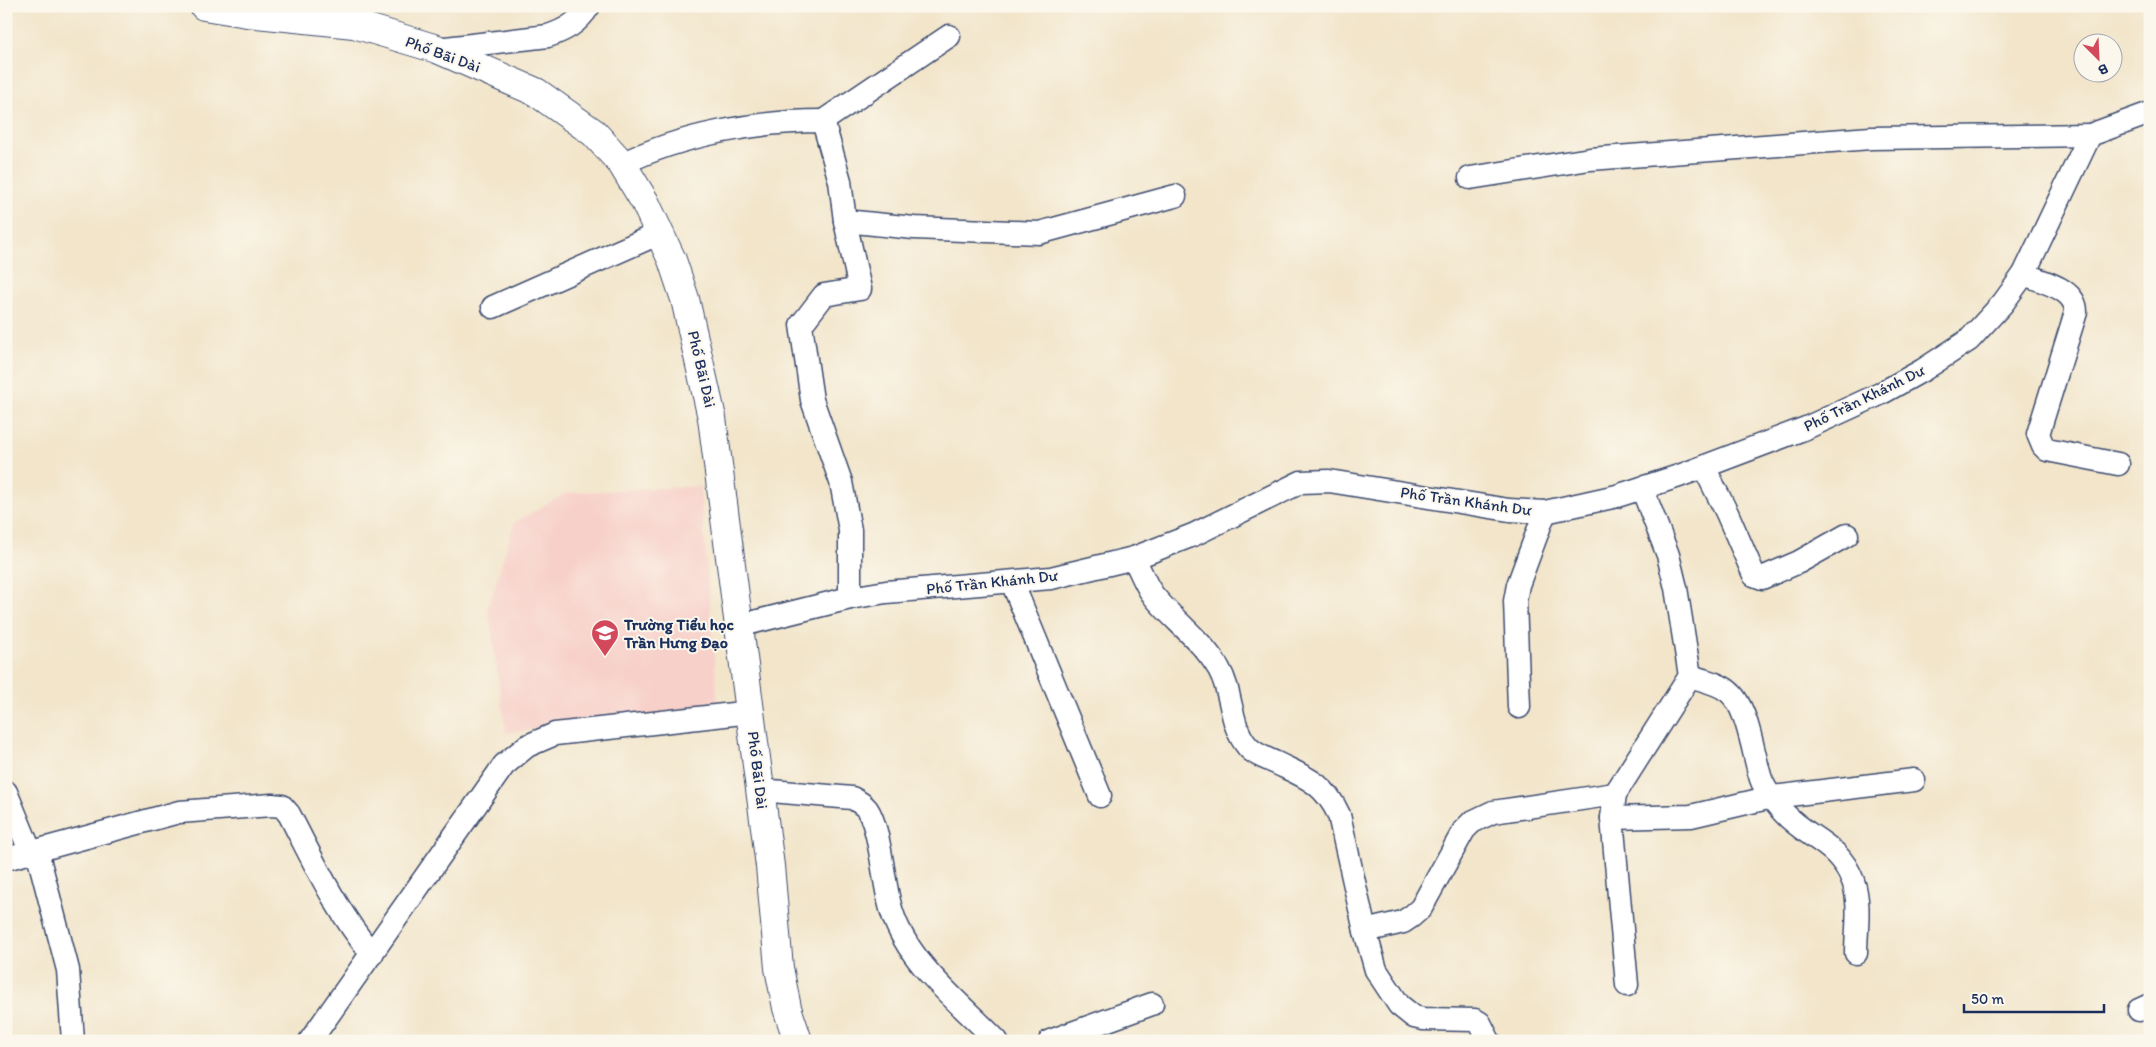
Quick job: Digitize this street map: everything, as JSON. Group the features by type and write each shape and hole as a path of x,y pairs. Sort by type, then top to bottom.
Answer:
{"street":[{"name":"Phố Bãi Dài","path":"204,6 247,13 354,24 437,48 536,92 594,133 622,164 645,202 660,233 685,299 711,410 770,866 779,968 787,1008 798,1041"},
{"path":"437,48 548,36 565,30 579,20 589,6"},
{"path":"622,164 651,150 709,136 785,121 823,120 948,36"},
{"path":"1470,178 1590,159 1870,138 2090,135 2150,113"},
{"path":"823,120 840,181 860,289 824,295 801,325 812,400 841,482 850,530 850,598"},
{"name":"Phố Trần Khánh Dư","path":"738,626 850,598 886,592 1050,578 1134,558 1202,532 1301,482 1329,481 1509,510 1545,512 1617,496 1704,467 1806,428 1880,394 1924,370 1969,340 2003,303 2024,274 2090,135"},
{"path":"846,221 914,228 1039,233 1175,196"},
{"path":"493,307 660,233"},
{"path":"2024,274 2070,294 2076,305 2076,312 2038,434 2039,441 2047,450 2118,464"},
{"path":"1704,467 1727,512 1754,575 1762,578 1799,562 1847,535"},
{"path":"1627,985 1612,818 1615,794 1690,676 1676,588 1668,555 1642,488"},
{"path":"1519,707 1515,602 1518,585 1545,512"},
{"path":"1134,558 1152,593 1215,662 1224,678 1240,737 1249,748 1262,757 1314,781 1325,790 1332,801 1339,815 1365,932 1376,970 1407,1013 1422,1019 1475,1020 1480,1023 1489,1041"},
{"path":"1012,582 1100,796"},
{"path":"1690,676 1722,686 1736,699 1741,708 1762,781 1772,797 1785,814 1835,851 1845,864 1854,883 1857,904 1856,953"},
{"path":"310,1041 504,765 527,746 555,734 751,712"},
{"path":"1612,818 1691,816 1772,797 1914,780"},
{"path":"760,790 852,798 862,803 872,818 891,911 899,930 917,959 997,1041"},
{"path":"6,792 34,852 68,970 73,1041"},
{"path":"1365,932 1403,922 1421,908 1464,830 1481,817 1493,812 1615,794"},
{"path":"6,859 179,812 237,806 282,806 289,814 333,899 372,954"},
{"path":"1050,1041 1152,1004"}],"shaded area":[{"name":"Trường Tiểu học Trần Hưng Đạo","path":"700,486 718,706 506,733 488,608 514,523 566,493"}],"place":[{"name":"Trường Tiểu học Trần Hưng Đạo","path":"605,657"}]}
